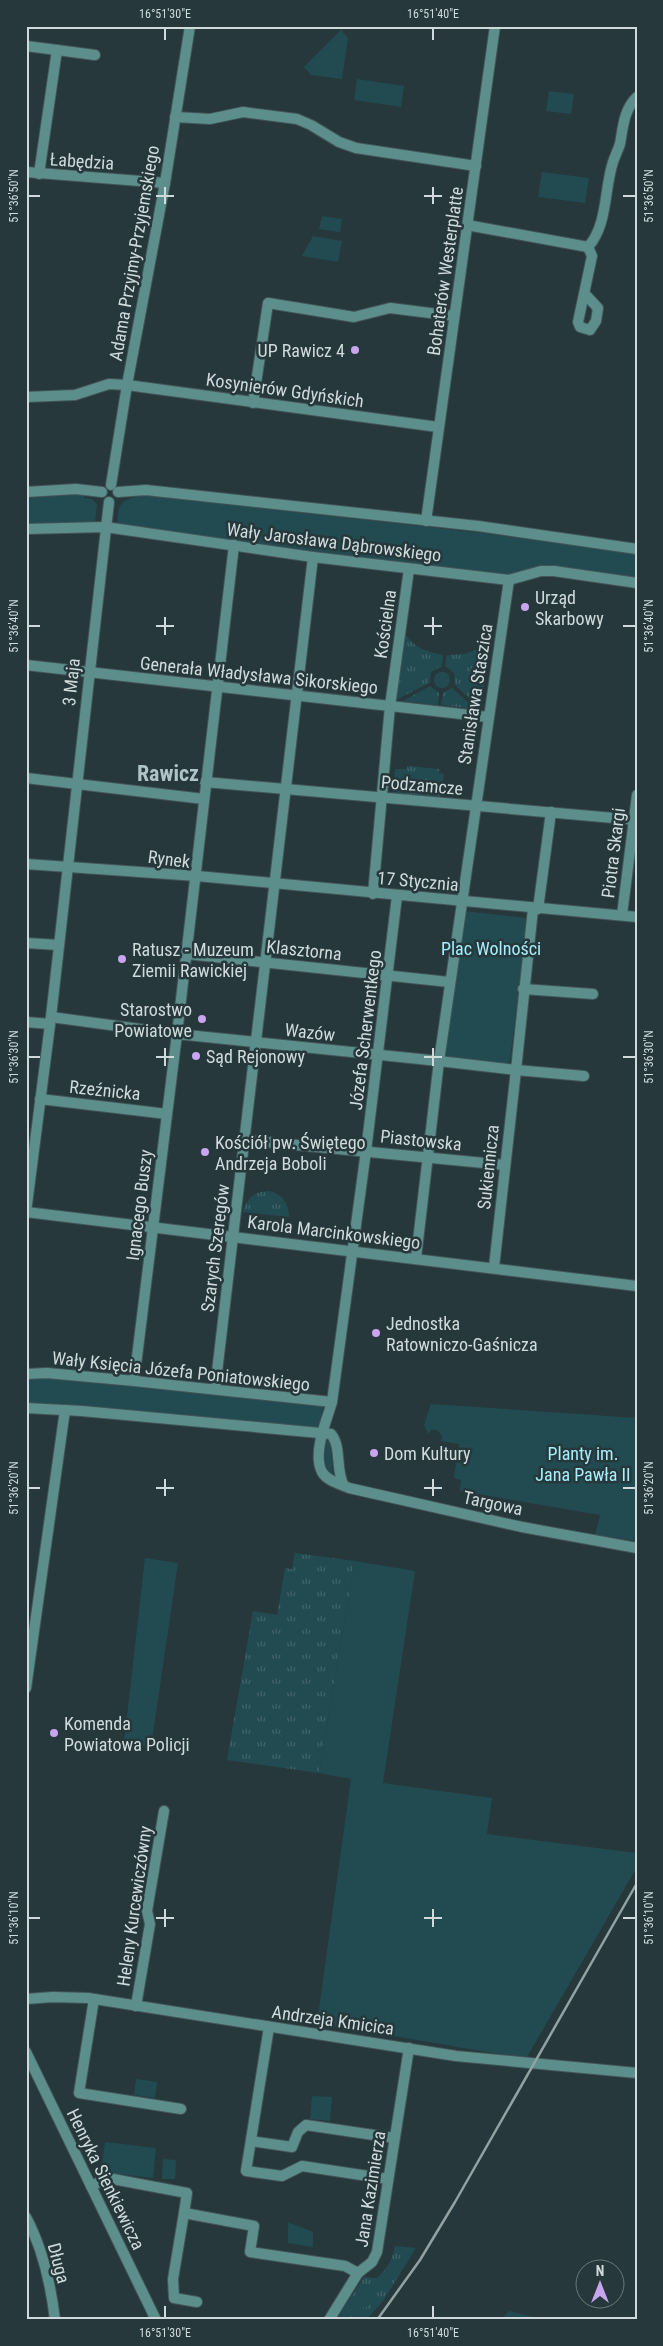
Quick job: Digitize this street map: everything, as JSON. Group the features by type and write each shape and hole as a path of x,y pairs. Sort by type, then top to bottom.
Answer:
{"street":[{"name":"Adama Przyjmy-Przyjemskiego","path":"114,489 127,385 165,183 190,26"},
{"name":"Bohaterów Westerplatte","path":"426,521 495,26"},
{"path":"26,46 95,55"},
{"path":"39,174 57,50"},
{"path":"588,247 598,237 613,162 619,147 625,117 630,103 637,97"},
{"path":"175,117 210,120 243,112 302,120 338,142 356,148 476,166"},
{"name":"Łabędzia","path":"26,172 165,183"},
{"path":"468,225 588,247"},
{"path":"584,293 592,256 588,247"},
{"path":"254,403 268,303 354,317 390,308 454,316"},
{"name":"Kosynierów Gdyńskich","path":"26,397 75,395 102,386 127,385 438,427"},
{"path":"105,486 114,489 116,499 109,502 104,499 102,492 105,486"},
{"path":"26,492 76,489 102,492"},
{"name":"Wały Jarosława Dąbrowskiego","path":"114,489 146,490 426,521 637,549"},
{"name":"3 Maja","path":"67,866 109,502"},
{"name":"Wały Jarosława Dąbrowskiego","path":"26,529 105,527 313,557 509,580 533,573 554,571 637,583"},
{"path":"197,876 205,782 234,546"},
{"name":"Szarych Szeregów","path":"215,1389 267,963 284,790 313,557"},
{"name":"Kościelna","path":"374,894 390,706 409,569"},
{"name":"Stanisława Staszica","path":"461,901 509,580"},
{"name":"Generała Władysława Sikorskiego","path":"26,665 488,717"},
{"path":"26,778 204,799"},
{"name":"Podzamcze","path":"205,782 635,820"},
{"name":"Piotra Skargi","path":"622,915 637,794"},
{"path":"516,1070 523,989 551,812"},
{"name":"Rynek","path":"26,864 197,876 177,1034"},
{"path":"26,1212 51,1020 67,866"},
{"name":"17 Stycznia","path":"197,876 374,894 637,917"},
{"name":"Józefa Scherwentkego","path":"322,1433 332,1402 366,1152 397,896"},
{"path":"416,1258 439,1061 461,901"},
{"path":"26,943 59,945"},
{"name":"Klasztorna","path":"187,954 449,982"},
{"path":"523,989 593,994"},
{"path":"26,1022 51,1020 177,1034"},
{"name":"Wazów","path":"177,1034 439,1061"},
{"name":"Ignacego Buszy","path":"134,1381 177,1034"},
{"path":"439,1061 584,1076"},
{"name":"Sukiennicza","path":"494,1268 516,1070"},
{"name":"Rzeźnicka","path":"40,1099 167,1114"},
{"name":"Piastowska","path":"245,1140 505,1165"},
{"name":"Karola Marcinkowskiego","path":"26,1212 637,1286"},
{"name":"Wały Księcia Józefa Poniatowskiego","path":"26,1374 47,1373 332,1402"},
{"path":"26,1408 331,1434 335,1439 337,1468 344,1486"},
{"path":"26,1688 65,1410"},
{"name":"Targowa","path":"322,1433 320,1461 322,1472 333,1482 522,1527 637,1548"},
{"name":"Heleny Kurcewiczówny","path":"136,2006 150,1924 147,1911 164,1811"},
{"name":"Andrzeja Kmicica","path":"26,1999 53,1997 94,1999 482,2059 637,2073"},
{"path":"94,1999 79,2093 181,2109"},
{"path":"269,2027 246,2171 282,2176 302,2166 388,2179"},
{"name":"Jana Kazimierza","path":"329,2320 358,2273 375,2258 409,2048"},
{"name":"Henryka Sienkiewicza","path":"26,2052 156,2320"},
{"path":"251,2141 292,2147 298,2132 306,2125 394,2138"},
{"path":"91,2186 106,2179 113,2179 187,2193 173,2279 174,2298 197,2302"},
{"path":"184,2214 254,2226 250,2252 345,2266 358,2273"},
{"name":"Długa","path":"26,2217 34,2231 53,2301 55,2320"}],"green space":[{"path":"341,30 348,38 342,79 311,75 304,67"},
{"path":"357,79 404,86 401,107 354,100"},
{"path":"549,91 574,94 571,114 546,111"},
{"path":"542,172 589,178 585,203 538,197"},
{"path":"322,216 342,219 340,232 319,229"},
{"path":"313,236 342,241 338,262 302,256"},
{"path":"84,494 84,498 92,499 97,504 95,523 26,526 26,498"},
{"path":"142,495 482,533 637,554 637,580 555,568 511,576 117,526 122,504 129,499"},
{"path":"404,631 415,645 443,655 442,666 431,672 429,683 396,700"},
{"path":"490,644 479,708 455,685 454,673 445,666 447,655 465,654"},
{"path":"439,672 445,672 450,677 448,686 439,688 434,683 434,677"},
{"path":"430,686 439,693 438,705 403,701"},
{"path":"452,688 475,709 441,705 443,693"},
{"path":"407,766 439,769 439,773 444,774 440,797 393,793 395,769 407,769"},
{"name":"Plac Wolności","path":"463,911 528,918 510,1060 507,1064 447,1057 446,1054"},
{"path":"269,1191 278,1194 284,1200 288,1207 289,1217 243,1212 246,1203 252,1196 259,1192"},
{"path":"26,1378 63,1378 316,1402 323,1407 319,1426 313,1429 26,1404"},
{"name":"Planty im. Jana Pawła II","path":"431,1404 637,1418 637,1541 595,1535 600,1515 460,1491 461,1480 454,1478 459,1444 441,1441 442,1436 437,1430 431,1430 428,1434 424,1425"},
{"path":"326,1441 330,1441 333,1476 326,1464"},
{"path":"295,1553 355,1561 319,1773 227,1760 253,1611 277,1615 285,1568 292,1569"},
{"path":"145,1558 178,1563 151,1747 124,1743"},
{"path":"355,1561 415,1571 383,1783 492,1798 487,1834 637,1853 637,1867 527,2057 317,2023 351,1779 319,1773"},
{"path":"136,2079 157,2082 155,2098 134,2095"},
{"path":"312,2096 332,2097 330,2121 310,2119"},
{"path":"105,2142 156,2148 153,2178 101,2172"},
{"path":"163,2159 176,2160 175,2179 162,2179"},
{"path":"288,2222 313,2232 313,2247 288,2243"},
{"path":"395,2246 416,2248 383,2301 366,2320 336,2320 364,2277 377,2278 384,2271 391,2260"},
{"path":"367,2284 377,2290 365,2309 355,2303"},
{"path":"509,2311 544,2320 501,2320"}],"railway":[{"path":"377,2320 420,2260 455,2202 637,1883"}],"place":[{"name":"UP Rawicz 4","path":"355,350"},
{"name":"Urząd Skarbowy","path":"525,607"},
{"name":"Ratusz - Muzeum Ziemii Rawickiej","path":"122,959"},
{"name":"Starostwo Powiatowe","path":"202,1019"},
{"name":"Sąd Rejonowy","path":"196,1056"},
{"name":"Kościół pw. Świętego Andrzeja Boboli","path":"205,1152"},
{"name":"Jednostka Ratowniczo-Gaśnicza","path":"376,1333"},
{"name":"Dom Kultury","path":"374,1453"},
{"name":"Komenda Powiatowa Policji","path":"54,1733"}],"district":[{"name":"Rawicz","path":"168,773"}]}
